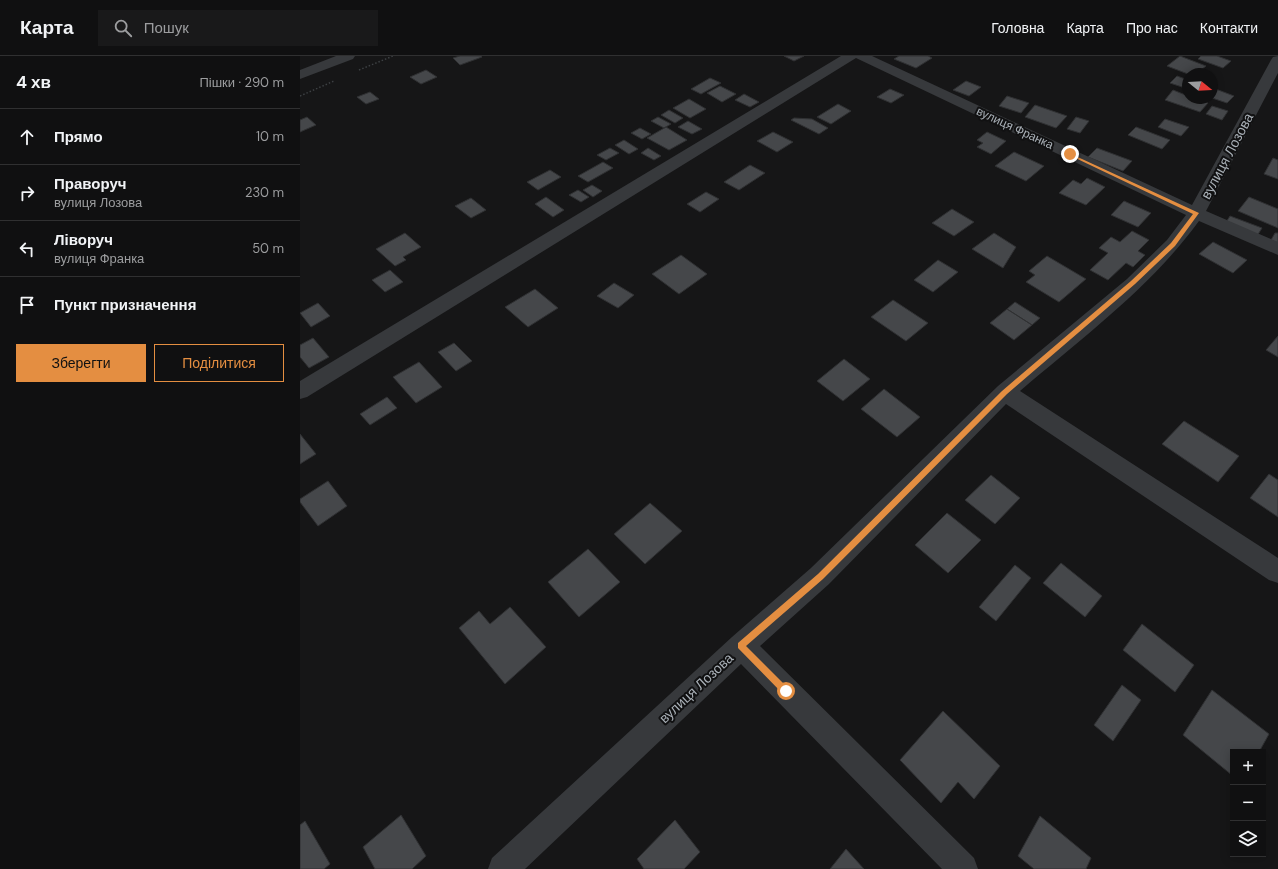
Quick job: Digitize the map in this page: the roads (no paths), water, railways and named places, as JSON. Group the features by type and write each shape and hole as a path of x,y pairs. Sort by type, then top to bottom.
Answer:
{"street":[{"path":"300,76 348,56"},
{"path":"300,390 850,56"},
{"name":"вулиця Франка","path":"861,56 1196,213 1278,249"},
{"name":"вулиця Лозова","path":"503,869 740,646 820,576 1005,392 1133,283 1173,244 1196,213 1278,60"},
{"path":"1005,392 1278,572"},
{"path":"740,646 963,869"}]}
